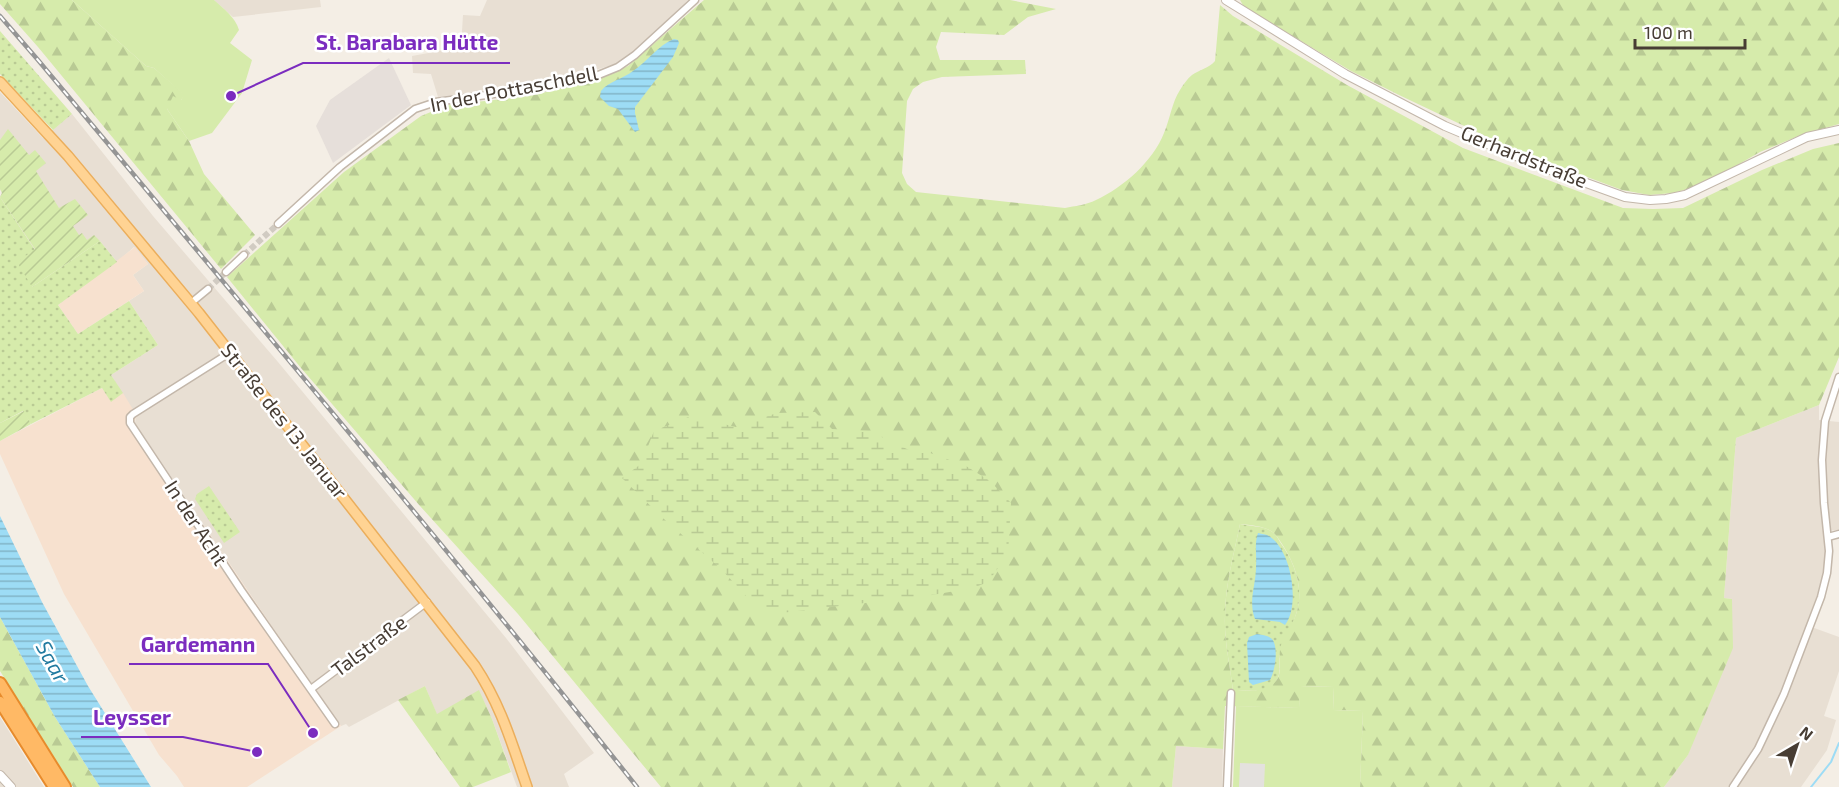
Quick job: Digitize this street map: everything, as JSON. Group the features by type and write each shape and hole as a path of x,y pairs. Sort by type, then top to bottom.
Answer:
{"highway":[{"path":"0,683 65,787"},
{"path":"0,702 54,787"}],"main road":[{"name":"Straße des 13. Januar","path":"0,82 83,174 231,352 475,666 490,688 503,718 527,787"}],"street":[{"name":"In der Pottaschdell","path":"278,224 340,167 415,108 436,102 545,87 591,78 618,67 635,55 696,0"},
{"name":"Gerhardstraße","path":"1226,0 1345,74 1446,126 1542,167 1625,197 1650,200 1685,195 1807,137 1839,130"},
{"path":"226,272 244,255"},
{"path":"191,303 208,289"},
{"name":"In der Acht","path":"231,352 133,414 130,417 130,423 236,583 335,724"},
{"path":"1734,787 1758,749 1784,694 1827,573 1828,537 1822,460 1826,420 1839,377"},
{"path":"1828,537 1839,534"},
{"name":"Talstraße","path":"311,689 427,602"},
{"path":"1227,787 1231,693"},
{"path":"0,775 11,787"}],"shaded area":[{"path":"214,0 320,0 321,7 233,17"},
{"path":"487,0 688,0 632,53 615,64 566,79 438,97 431,74 413,73 412,56 461,47 463,15 480,16"},
{"path":"389,58 411,105 333,163 316,126 330,100"},
{"path":"0,92 43,138 72,114 153,216 278,362 506,638 594,753 564,774 569,787 517,787 479,691 437,715 425,686 349,727 346,724 341,726 135,423 136,417 111,375 158,345 129,301 144,291 133,275 148,264 134,247 117,262 100,241 35,250 0,197 2,193 0,189"},
{"path":"135,247 148,264 133,275 144,291 78,334 58,305"},
{"path":"102,388 111,401 123,393 137,416 135,424 341,726 247,787 184,787 159,755 64,594 0,454 0,441"},
{"path":"1819,405 1819,420 1839,422 1839,530 1825,531 1826,558 1822,582 1806,625 1839,637 1839,671 1824,716 1836,720 1827,750 1801,787 1664,787 1688,755 1732,599 1724,598 1736,438"},
{"path":"0,717 44,787 0,787"},
{"path":"1176,746 1223,749 1222,787 1172,787"},
{"path":"1240,763 1265,764 1264,787 1239,787"}],"green space":[{"path":"0,0 72,0 146,66 154,68 185,95 167,109 189,141 204,174 255,235 221,269 0,4"},
{"path":"72,0 214,0 232,17 239,30 230,43 252,60 242,93 212,133 189,141 167,109 173,96 181,100 184,95 154,68 146,66"},
{"path":"704,0 1010,0 1056,9 1028,17 1004,35 941,32 936,47 940,60 1025,60 1026,74 942,77 923,82 913,89 907,101 902,173 907,184 916,192 1065,208 1088,203 1107,195 1136,172 1153,153 1164,133 1182,86 1192,75 1215,61 1220,5 1233,16 1347,85 1463,148 1623,208 1683,208 1762,170 1813,149 1839,143 1839,357 1819,405 1736,438 1724,598 1732,599 1733,648 1688,755 1664,787 1360,787 1363,711 1333,710 1334,687 1301,686 1299,708 1225,706 1223,749 1176,746 1172,787 661,787 518,614 420,506 301,368 227,277 344,172 421,116 448,105 530,96 602,78 628,66","holes":["1240,524 1264,528 1276,536 1293,566 1298,584 1299,602 1296,615 1281,645 1279,676 1273,684 1264,689 1233,690 1225,634 1225,604"]},
{"path":"1240,0 1839,0 1839,124 1801,135 1760,152 1715,178 1688,189 1649,195 1622,190 1517,151 1399,95 1351,71 1244,7"},
{"path":"0,31 72,114 53,130 0,74"},
{"path":"8,129 29,155 35,150 46,163 36,171 59,208 75,199 88,215 73,226 79,235 82,233 87,240 94,235 100,241 32,287 17,262 35,249 0,197 2,193 0,189 0,140"},
{"path":"0,197 35,250 32,287 100,241 117,262 58,305 78,334 129,301 158,345 111,375 123,393 111,402 102,388 31,424 23,411 0,423"},
{"path":"24,411 31,424 0,441 0,423"},
{"path":"815,412 832,429 869,431 909,450 922,450 966,466 990,481 1011,503 1008,554 988,582 973,588 932,595 764,615 721,569 622,478 641,464 654,431 691,416 736,427 777,413"},
{"path":"209,486 240,532 224,543 195,499 197,494"},
{"path":"1240,524 1268,529 1274,533 1290,557 1299,593 1294,621 1281,650 1276,681 1269,688 1248,691 1233,690 1225,625 1226,593"},
{"path":"0,617 55,717 100,787 73,787 0,671"},
{"path":"425,686 437,714 479,690 511,772 473,787 460,787 398,700"},
{"path":"1300,686 1334,687 1333,710 1363,711 1360,787 1233,787 1236,706 1299,708"}],"water":[{"path":"674,39 679,43 673,57 635,107 639,130 635,132 618,109 609,106 600,97 601,91 633,71 663,45"},
{"name":"Saar","path":"0,516 42,602 88,686 151,787 100,787 55,717 0,617"},
{"path":"1258,533 1267,535 1275,541 1287,563 1293,591 1290,616 1285,625 1280,622 1255,619 1252,599"},
{"path":"1257,634 1272,639 1276,659 1270,680 1253,685 1249,682 1247,643 1249,637"}],"waterway":[{"path":"1811,787 1831,762 1839,743"}],"tunnel":[{"path":"244,255 278,224"},
{"path":"208,289 226,272"}],"railway":[{"path":"0,16 415,512 637,787"}],"place":[{"name":"St. Barabara Hütte","path":"231,96"},
{"name":"Gardemann","path":"313,733"},
{"name":"Leysser","path":"257,752"}]}
